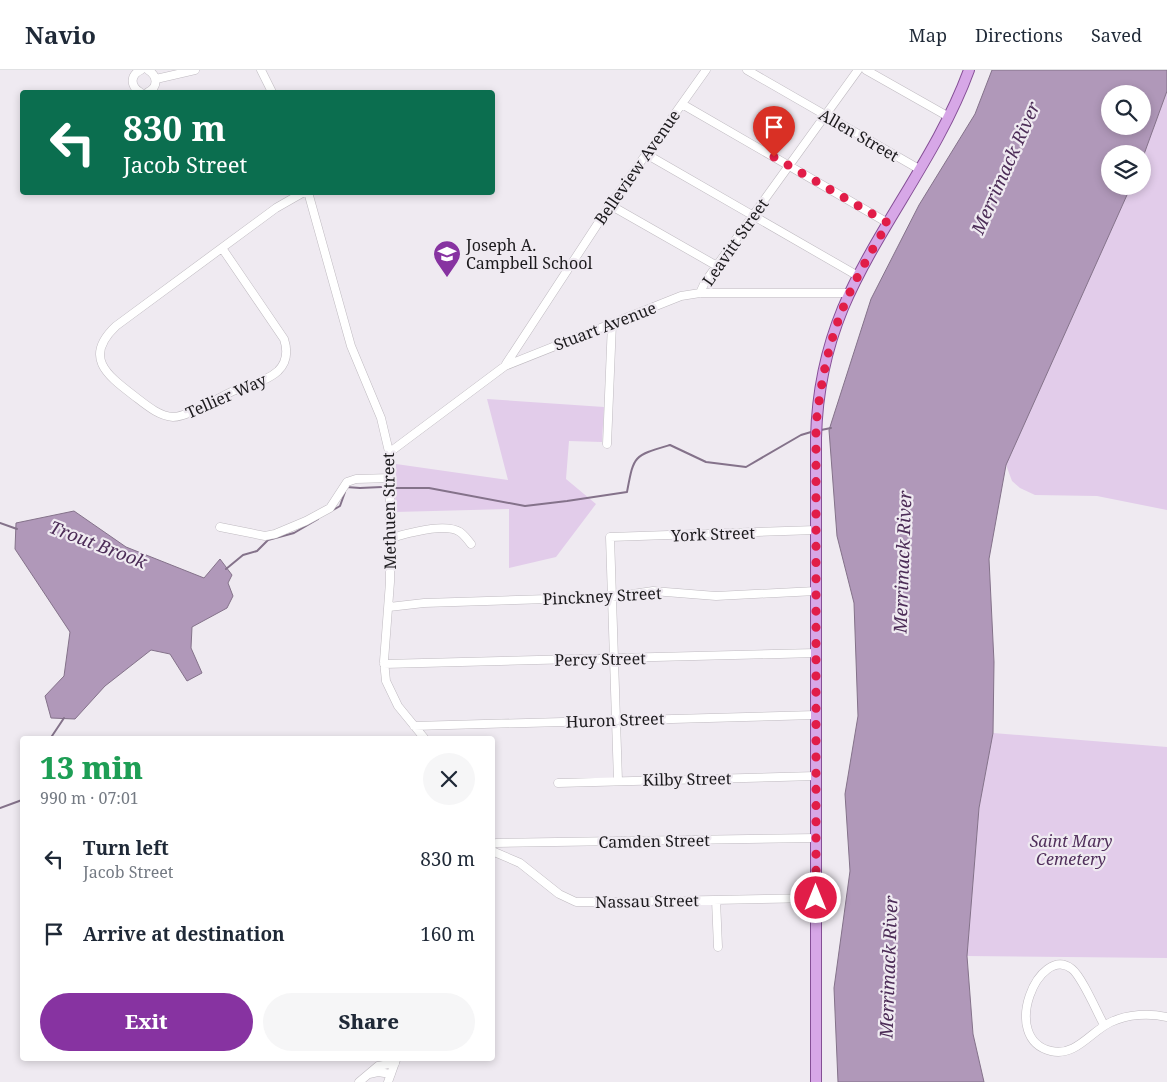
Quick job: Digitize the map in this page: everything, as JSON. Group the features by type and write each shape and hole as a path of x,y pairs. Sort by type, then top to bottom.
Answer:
{"main road":[{"path":"816,1082 816,424 826,362 835,330 850,292 949,117 969,70"}],"street":[{"path":"137,90 134,88 132,81 135,74 140,70"},
{"path":"148,70 152,72 156,79 155,86 150,90"},
{"path":"156,79 195,70"},
{"path":"261,70 271,90"},
{"name":"Belleview Avenue","path":"505,366 610,205 706,70"},
{"name":"Allen Street","path":"747,70 919,169"},
{"name":"Leavitt Street","path":"700,293 705,282 858,70"},
{"path":"866,70 949,117"},
{"path":"682,104 888,223"},
{"path":"646,154 858,276"},
{"name":"Tellier Way","path":"222,248 284,339 287,349 285,360 279,370 265,379 235,390 180,416 163,414 150,408 108,375 102,365 101,350 103,342 116,326 222,248 285,202 300,195"},
{"name":"Methuen Street","path":"307,195 351,346 380,412 390,452 389,607 384,664 386,681 393,698 422,736"},
{"path":"610,205 717,266"},
{"name":"Stuart Avenue","path":"390,452 505,366 681,296 700,293 850,292"},
{"path":"607,444 612,323"},
{"path":"220,527 265,536 275,534 330,508 347,482 356,479 391,478"},
{"path":"390,538 439,528 458,531 471,544"},
{"name":"York Street","path":"612,597 610,537 816,530"},
{"name":"Pinckney Street","path":"389,607 424,603 612,597 653,591 697,596 716,596 816,591"},
{"path":"612,597 618,781"},
{"name":"Percy Street","path":"384,664 816,653"},
{"name":"Huron Street","path":"414,726 816,714"},
{"name":"Kilby Street","path":"558,783 816,776"},
{"name":"Camden Street","path":"495,844 816,838"},
{"name":"Nassau Street","path":"495,852 520,863 559,894 576,902 816,898"},
{"path":"716,900 718,947"},
{"path":"1104,1025 1078,976 1069,967 1057,965 1036,980 1028,998 1027,1025 1031,1038 1040,1046 1056,1052 1071,1050 1104,1025 1119,1019 1139,1015 1167,1017"},
{"path":"359,1082 374,1069 382,1064 395,1061 390,1078 378,1072 369,1074"}],"green space":[{"path":"1167,91 1167,510 1097,496 1035,495 1020,488 1012,481 1006,465 1127,195 1151,195 1151,145 1147,145"},
{"path":"487,399 604,407 602,442 569,441 566,479 596,504 556,557 509,568 509,509 395,512 396,464 508,480"},
{"name":"Saint Mary Cemetery","path":"993,733 1167,747 1167,958 967,956 979,808"}],"water":[{"name":"Merrimack River","path":"992,70 1167,70 1167,91 1151,135 1147,145 1101,145 1101,195 1127,195 1006,465 989,559 994,662 993,733 979,808 967,956 973,1034 984,1082 838,1082 834,988 850,871 845,794 858,716 854,603 837,536 829,430 871,299 919,205 975,114"},
{"path":"74,511 126,547 204,578 220,559 232,575 228,583 233,596 227,608 192,627 191,648 202,673 187,681 170,654 151,650 105,686 75,719 51,718 45,696 64,676 70,632 15,549 16,523"}],"waterway":[{"path":"821,430 831,428"},
{"path":"396,488 429,488 525,506 567,501 627,492 631,471 637,459 649,452 670,445 706,462 746,467 801,435 811,432"},
{"path":"346,487 382,487"},
{"path":"333,510 340,506 345,492"},
{"path":"226,569 243,555 257,551 268,540 294,533 318,519"},
{"name":"Trout Brook","path":"0,523 17,529"},
{"path":"52,736 64,718"},
{"path":"0,808 20,801"}],"place":[{"name":"Joseph A. Campbell School","path":"447,278"}],"route":[{"path":"774,157 888,223 842,309 822,379 816,424 816,898"}]}
